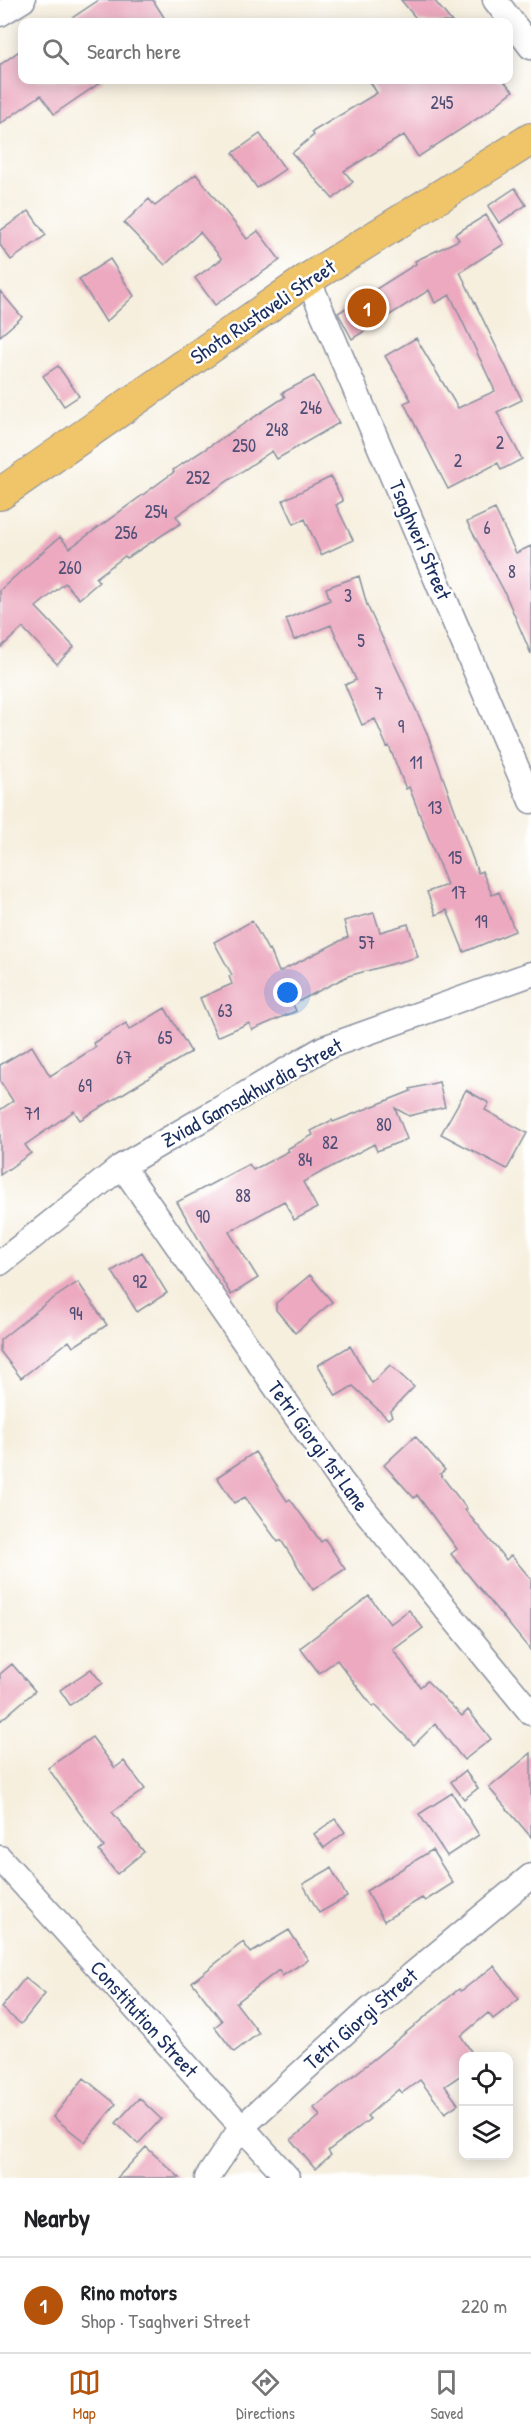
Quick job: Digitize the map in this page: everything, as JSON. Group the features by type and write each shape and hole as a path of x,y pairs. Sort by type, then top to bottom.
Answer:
{"main road":[{"name":"Shota Rustaveli Street","path":"0,494 308,279 531,139"}],"street":[{"path":"0,14 23,0"},
{"path":"495,0 509,18"},
{"path":"513,24 531,47"},
{"name":"Tsaghveri Street","path":"308,279 531,801"},
{"name":"Zviad Gamsakhurdia Street","path":"0,1263 122,1167 324,1047 531,974"},
{"name":"Tetri Giorgi 1st Lane","path":"122,1167 341,1481 531,1713"},
{"name":"Constitution Street","path":"0,1858 288,2178"},
{"name":"Tetri Giorgi Street","path":"207,2178 241,2128 366,2013 531,1876"}],"building":[{"path":"99,0 153,0 164,18 72,18"},
{"path":"401,0 434,0 449,18 416,18"},
{"path":"18,52 18,84 98,84 54,114 41,95 0,124 0,65"},
{"path":"371,84 507,84 513,91 486,113 418,157 404,135 344,171 353,182 333,199 292,153 314,135 312,132 377,93"},
{"path":"260,134 285,169 257,188 233,153"},
{"path":"196,174 247,239 258,231 280,260 215,305 195,278 222,259 200,232 165,265 124,223 149,199 155,206"},
{"path":"515,188 526,205 499,223 488,206"},
{"path":"29,211 46,235 11,260 0,245 0,231"},
{"path":"486,215 504,244 460,272 522,400 497,412 522,459 501,470 498,463 448,489 404,403 411,400 385,356 416,338 458,408 495,391 450,295 435,303 429,290 352,339 338,313 416,264 415,261 459,240 455,234"},
{"path":"110,259 134,296 106,322 79,279"},
{"path":"0,291 22,317 0,336"},
{"path":"58,366 79,396 64,406 43,376"},
{"path":"314,376 339,423 277,459 272,451 176,516 181,523 127,558 125,556 96,578 99,582 79,599 65,583 36,607 74,647 57,664 23,628 0,648 0,590 40,554 60,537 70,548 174,472 173,470 285,397 282,393"},
{"path":"331,477 343,501 336,505 353,540 321,555 305,519 294,524 283,500"},
{"path":"495,509 516,553 531,546 531,654 504,591 467,522"},
{"path":"359,576 367,605 426,731 478,873 482,871 492,895 499,892 515,931 464,952 447,910 436,915 427,892 447,885 409,787 406,789 389,746 387,747 375,719 362,725 345,685 356,680 331,625 294,640 286,619 330,600 326,588"},
{"path":"374,913 380,932 408,924 418,957 348,976 293,1004 296,1011 252,1030 249,1023 217,1037 200,998 232,984 229,976 232,975 214,942 252,921 268,950 270,949 279,972 348,937 344,921"},
{"path":"165,1008 191,1052 80,1120 74,1111 25,1145 31,1153 0,1175 0,1110 13,1101 0,1081 0,1065 32,1046 50,1076 96,1047 93,1043 126,1023 129,1030"},
{"path":"439,1082 445,1107 409,1116 395,1108 407,1139 377,1151 374,1144 303,1182 317,1208 294,1220 284,1201 229,1232 258,1278 231,1295 177,1202 249,1164 253,1170 289,1151 287,1149 313,1135 311,1131 332,1120 333,1122 411,1091 410,1089"},
{"path":"466,1090 489,1103 485,1110 527,1133 507,1169 441,1134"},
{"path":"142,1252 167,1293 137,1312 112,1271"},
{"path":"310,1275 332,1302 295,1333 276,1310 276,1303"},
{"path":"78,1282 107,1325 73,1347 69,1341 21,1378 0,1351 0,1340 45,1304"},
{"path":"350,1346 372,1383 390,1365 414,1387 390,1412 392,1416 388,1419 353,1386 336,1396 318,1365"},
{"path":"415,1436 445,1470 440,1474 467,1509 465,1510 506,1560 511,1555 531,1579 531,1651 451,1554 457,1549 417,1495 414,1498 384,1465"},
{"path":"255,1452 287,1501 290,1499 321,1542 325,1539 345,1569 313,1590 281,1540 278,1542 245,1497 234,1503 217,1477"},
{"path":"369,1596 390,1624 409,1610 423,1628 393,1650 420,1687 427,1681 462,1716 468,1710 491,1739 464,1760 435,1724 414,1745 375,1705 373,1707 337,1660 319,1673 300,1648"},
{"path":"12,1664 35,1691 0,1721 0,1674"},
{"path":"91,1669 102,1683 70,1705 60,1690"},
{"path":"92,1737 115,1768 124,1761 145,1789 112,1812 144,1852 117,1874 99,1851 104,1847 48,1768"},
{"path":"531,1753 531,1837 489,1788"},
{"path":"465,1771 478,1788 464,1799 451,1782"},
{"path":"452,1793 479,1835 447,1856 419,1814"},
{"path":"335,1819 345,1832 324,1848 314,1834"},
{"path":"432,1850 453,1883 425,1901 422,1898 384,1921 366,1891"},
{"path":"331,1868 347,1897 319,1913 303,1884"},
{"path":"289,1930 308,1960 282,1976 279,1970 236,2003 259,2033 234,2052 215,2027 222,2021 192,1982 243,1942 251,1953"},
{"path":"494,1966 519,1999 493,2019 488,2013 461,2036 471,2052 459,2052 459,2076 445,2086 458,2104 445,2113 420,2080 402,2093 399,2089 367,2116 370,2119 328,2151 331,2155 315,2169 291,2140 320,2116 314,2108 459,1989 461,1991"},
{"path":"25,1978 45,1994 21,2024 1,2008"},
{"path":"84,2078 116,2104 85,2142 53,2117"},
{"path":"139,2098 161,2119 138,2144 116,2123"},
{"path":"146,2147 180,2178 117,2178"}],"place":[{"name":"Rino motors","path":"367,308"}]}
